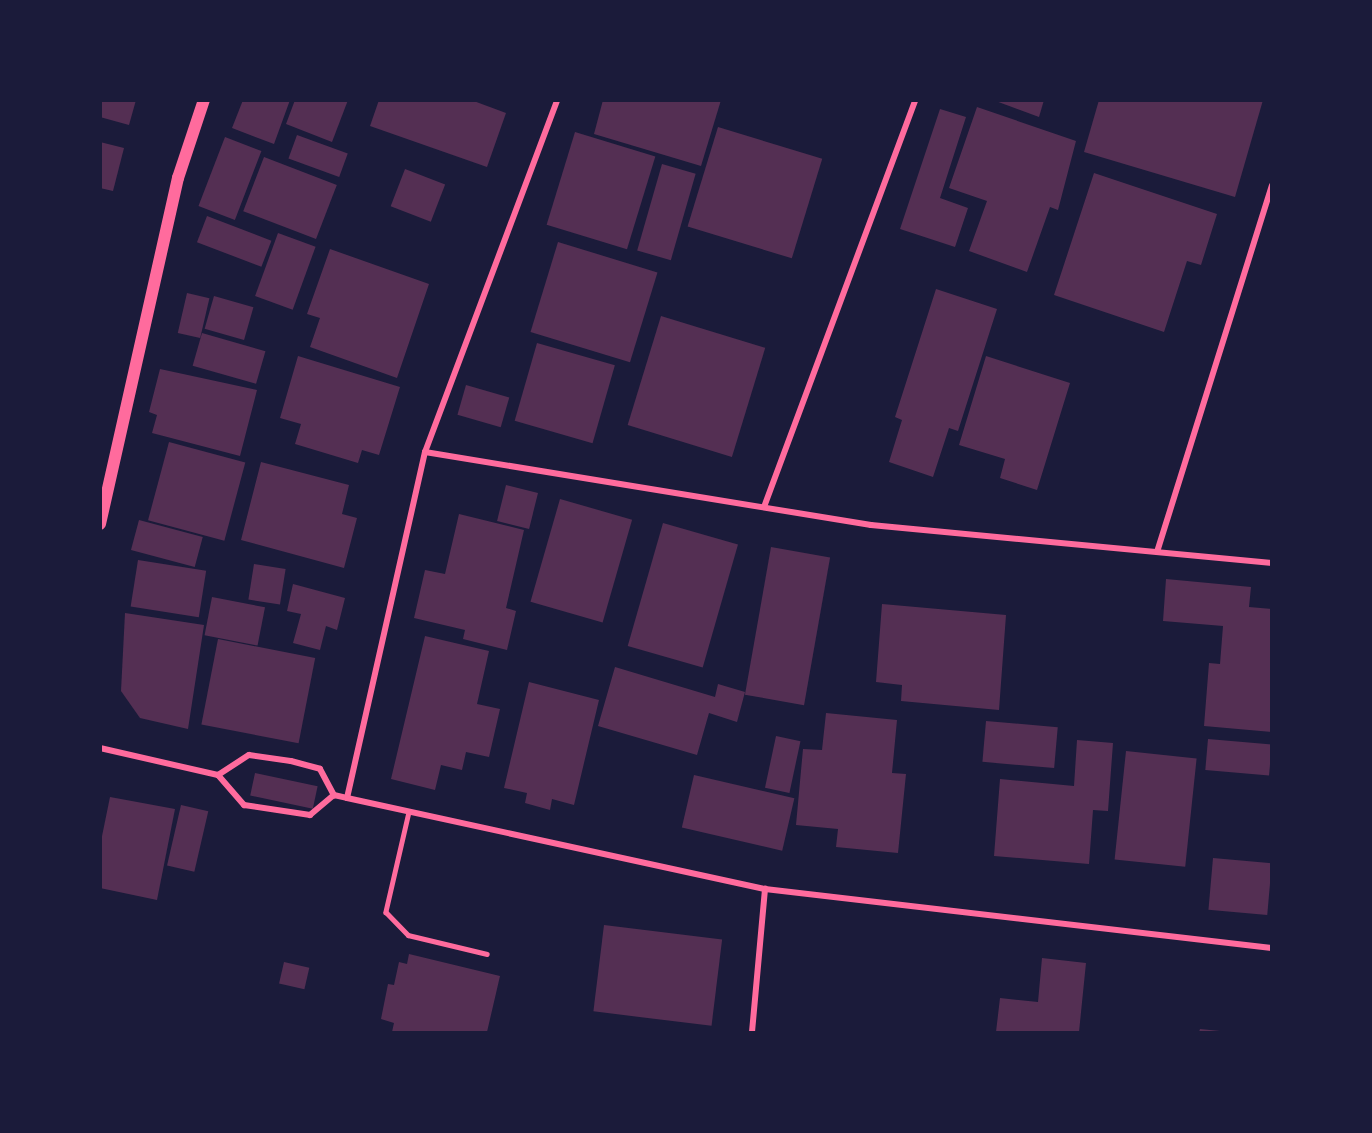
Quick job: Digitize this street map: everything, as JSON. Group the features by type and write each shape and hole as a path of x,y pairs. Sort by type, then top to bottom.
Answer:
{"main road":[{"path":"100,524 178,178 204,100"}],"street":[{"path":"347,798 425,452 556,100"},
{"path":"764,507 915,100"},
{"path":"1157,552 1272,186"},
{"path":"425,452 871,525 1272,563"},
{"path":"100,748 218,775 244,806 310,815 334,795"},
{"path":"218,775 249,755 291,761 320,769 334,795 765,889 1272,948"},
{"path":"752,1032 765,889"}],"lane":[{"path":"409,812 386,912 408,935 487,954"}],"building":[{"path":"100,100 136,100 129,125 100,117"},
{"path":"243,100 290,100 274,144 232,128"},
{"path":"295,100 348,100 332,142 286,124"},
{"path":"379,100 471,100 506,113 487,167 370,126"},
{"path":"603,100 721,100 701,166 594,134"},
{"path":"993,100 1044,100 1039,117"},
{"path":"1099,100 1263,100 1235,197 1084,152"},
{"path":"977,107 1076,141 1058,210 1050,207 1027,272 969,251 987,201 949,188"},
{"path":"940,109 966,117 940,198 968,208 955,247 900,229"},
{"path":"718,127 822,159 792,258 688,226"},
{"path":"575,132 655,157 627,249 547,225"},
{"path":"297,135 348,153 339,177 288,158"},
{"path":"225,137 261,151 235,220 198,206"},
{"path":"100,142 124,148 113,191 100,188"},
{"path":"264,157 337,185 316,239 243,211"},
{"path":"662,164 696,174 671,260 637,251"},
{"path":"405,169 445,184 431,222 391,206"},
{"path":"1094,173 1217,214 1201,265 1187,261 1164,332 1054,295"},
{"path":"207,216 271,241 261,267 197,242"},
{"path":"278,233 316,247 293,310 255,296"},
{"path":"558,242 657,272 630,362 531,332"},
{"path":"330,249 429,284 397,378 310,347 320,318 307,314"},
{"path":"936,289 997,309 958,431 949,428 933,477 889,462 902,420 895,417"},
{"path":"187,293 209,298 200,338 178,333"},
{"path":"214,296 253,307 244,340 205,329"},
{"path":"661,316 765,348 732,457 628,425"},
{"path":"202,333 265,351 256,384 193,366"},
{"path":"537,343 615,365 593,443 515,421"},
{"path":"298,356 400,387 379,455 362,450 358,463 295,444 301,424 280,418"},
{"path":"986,356 1070,383 1037,490 1000,478 1005,459 959,445"},
{"path":"160,369 257,390 240,456 152,433 157,415 149,412"},
{"path":"466,385 509,397 501,427 457,415"},
{"path":"169,442 245,462 224,541 148,520"},
{"path":"261,462 349,485 342,514 357,518 344,568 241,540"},
{"path":"506,485 538,493 529,529 497,521"},
{"path":"560,499 632,520 603,623 531,602"},
{"path":"459,514 524,530 506,608 516,611 507,650 463,639 465,630 414,618 425,570 445,574"},
{"path":"139,520 203,537 195,567 131,550"},
{"path":"663,523 738,544 703,668 628,646"},
{"path":"771,547 830,557 804,705 745,695"},
{"path":"138,560 206,571 199,617 131,606"},
{"path":"254,564 286,569 280,605 248,600"},
{"path":"1166,579 1251,587 1249,607 1272,609 1272,732 1204,726 1209,663 1220,664 1223,626 1163,621"},
{"path":"293,584 345,598 337,630 326,626 320,650 293,643 301,614 287,611"},
{"path":"212,597 265,607 258,646 205,635"},
{"path":"882,604 1006,615 999,710 901,701 902,685 876,682"},
{"path":"125,613 204,625 188,729 140,718 121,691"},
{"path":"425,636 489,651 477,704 500,709 489,757 466,752 462,770 441,765 435,790 391,779"},
{"path":"218,639 315,658 299,743 201,724"},
{"path":"615,667 715,697 718,684 745,692 737,722 709,713 697,755 598,726"},
{"path":"529,682 599,700 574,805 552,799 550,810 525,803 527,793 504,788"},
{"path":"826,713 897,720 892,773 906,774 898,853 836,847 838,829 796,825 803,749 822,750"},
{"path":"986,721 1058,727 1054,768 982,762"},
{"path":"776,736 800,741 789,793 765,788"},
{"path":"1208,739 1272,745 1269,775 1205,770"},
{"path":"1077,740 1113,743 1108,811 1093,810 1089,864 994,856 1000,779 1074,786"},
{"path":"1126,751 1197,758 1185,867 1115,859"},
{"path":"255,773 318,786 313,809 250,795"},
{"path":"694,775 794,798 782,851 682,828"},
{"path":"110,797 175,809 157,900 100,888 100,846"},
{"path":"181,805 208,811 194,872 167,865"},
{"path":"1213,858 1272,863 1267,915 1208,910"},
{"path":"604,925 722,940 712,1026 593,1011"},
{"path":"409,954 500,976 487,1032 392,1032 394,1023 381,1019 388,984 394,985 399,962 407,964"},
{"path":"1042,958 1086,963 1079,1032 996,1032 1000,998 1038,1002"},
{"path":"284,962 309,968 304,989 279,983"},
{"path":"1200,1029 1220,1031 1220,1032 1199,1032"}]}
